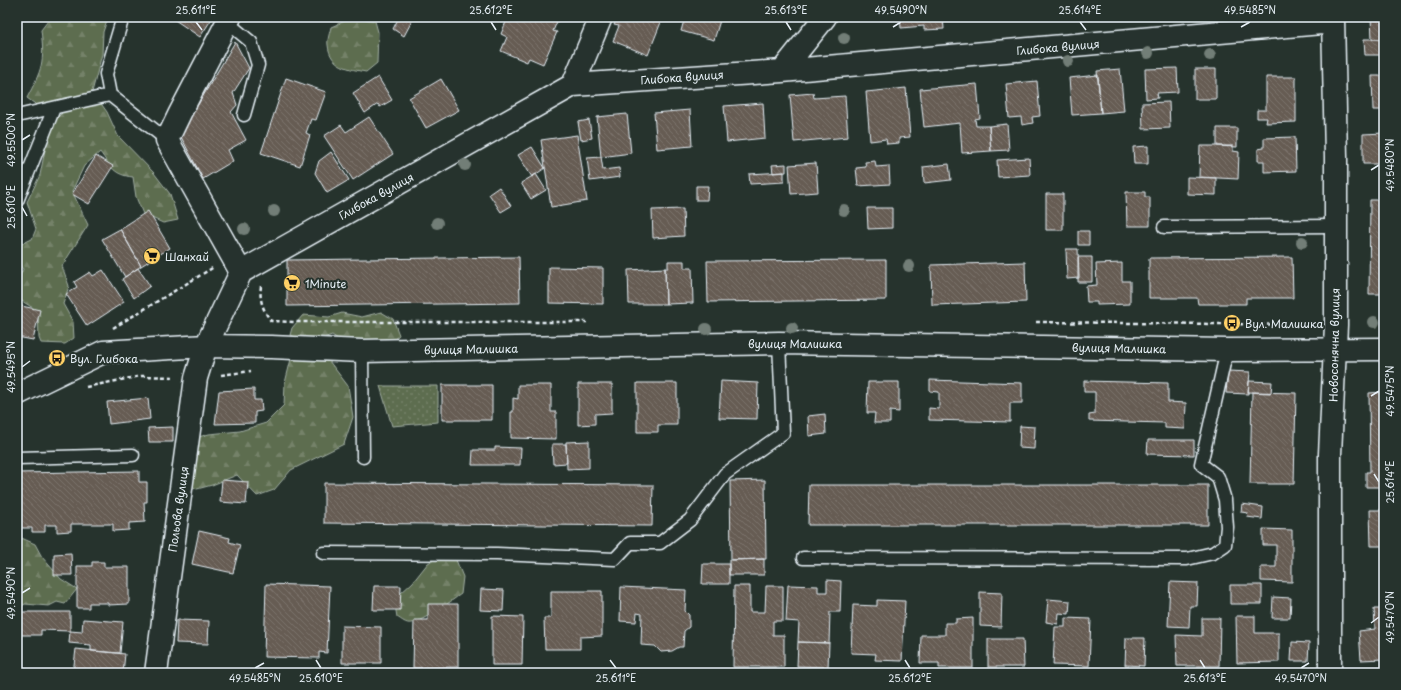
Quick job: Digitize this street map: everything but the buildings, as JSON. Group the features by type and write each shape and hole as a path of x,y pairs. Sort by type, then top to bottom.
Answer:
{"street":[{"path":"573,84 601,17"},
{"path":"782,71 825,17"},
{"path":"17,394 103,352 206,346 241,272 167,140 228,19"},
{"name":"Глибока вулиця","path":"241,272 573,84 782,71 1333,20"},
{"name":"Новосонячна вулиця","path":"1330,673 1330,454 1335,349 1336,226 1333,20"},
{"name":"вулиця Малишка","path":"206,346 362,351 779,342 1227,350 1384,349"},
{"name":"Польова вулиця","path":"156,673 196,378 206,346"}],"lane":[{"path":"123,17 106,74 110,96 167,140"},
{"path":"228,19 251,42 258,65 244,116"},
{"path":"17,116 110,96"},
{"path":"17,201 54,108"},
{"path":"1164,227 1336,226"},
{"path":"323,553 497,554 615,559 630,543 660,542 690,520 725,474 783,433 779,342"},
{"path":"803,558 1187,559 1213,553 1225,546 1227,527 1226,500 1218,477 1201,464 1227,350"},
{"path":"362,351 363,457"},
{"path":"17,458 133,455"}],"path":[{"path":"261,282 261,302 271,321 545,322"},
{"path":"83,388 141,376 196,378"}],"green space":[{"path":"51,17 108,17 103,32 102,54 92,92 64,105 38,106 27,98 41,66 43,50 41,30"},
{"path":"354,17 375,21 378,32 377,63 366,72 342,66 333,58 328,45 331,27"},
{"path":"97,98 107,112 118,136 154,173 170,194 178,220 163,223 143,214 136,197 133,177 117,172 110,166 100,152 84,166 72,191 88,225 62,266 69,286 63,304 73,322 74,338 65,344 41,343 39,338 38,311 17,298 17,283 23,269 17,262 17,246 32,239 36,229 27,202 40,175 50,125 66,109"},
{"path":"381,312 393,319 399,335 391,342 347,345 332,335 311,342 290,335 292,328 303,315 329,317 342,313 362,317"},
{"path":"291,359 329,361 348,386 353,417 344,444 291,470 274,490 257,496 237,475 197,489 188,484 195,438 209,434 240,431 266,423 284,405 285,383"},
{"path":"380,386 438,386 438,422 392,426"},
{"path":"17,536 35,544 42,557 61,579 77,589 65,604 57,602 49,606 25,604 17,609"},
{"path":"445,555 456,560 463,577 461,594 423,619 411,623 404,622 397,617 395,605 400,594 413,582 428,563"}],"place":[{"name":"Шанхай","path":"152,256"},
{"name":"1Minute","path":"292,283"},
{"name":"Вул. Малишка","path":"1232,323"},
{"name":"Вул. Глибока","path":"57,358"}]}
